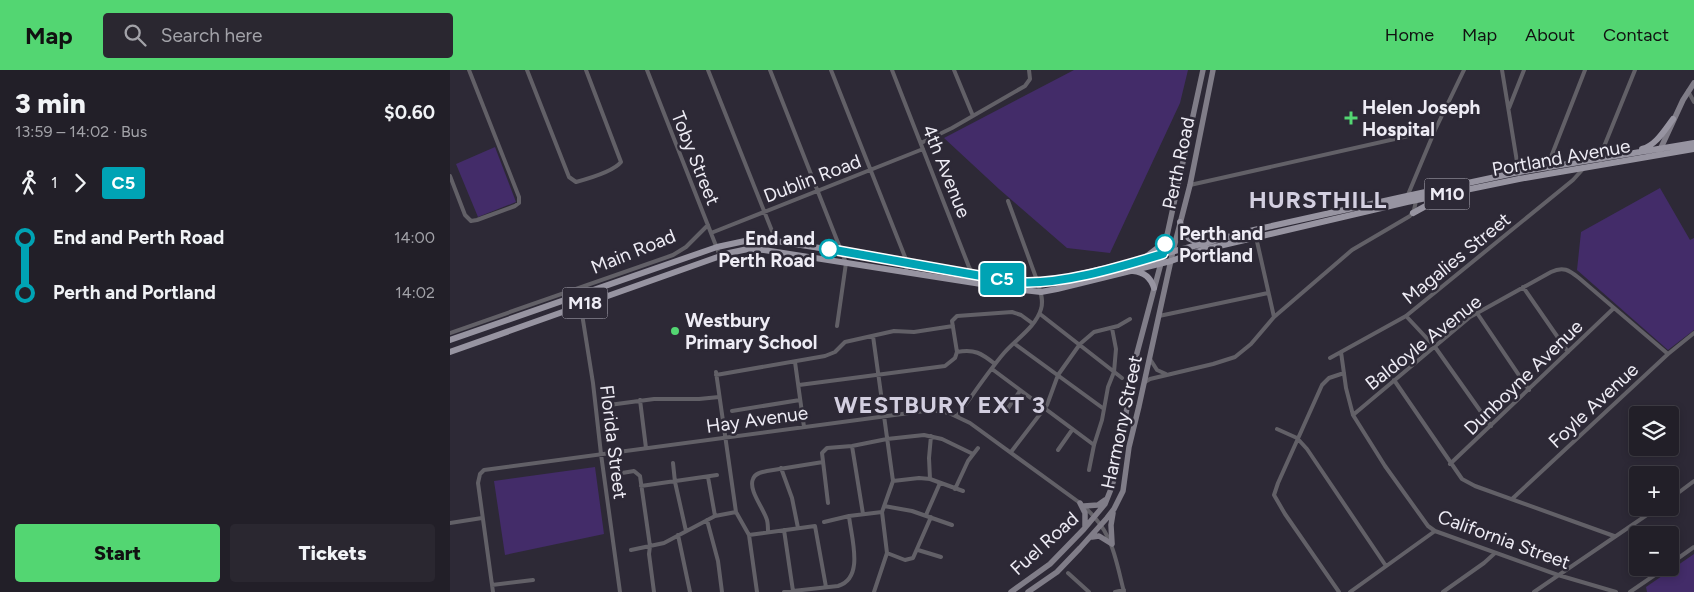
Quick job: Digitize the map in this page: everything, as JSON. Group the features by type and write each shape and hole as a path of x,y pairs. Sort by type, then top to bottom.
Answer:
{"main road":[{"name":"Perth Road","path":"1161,263 1203,70"},
{"name":"Perth Road","path":"1173,251 1190,184 1213,70"},
{"path":"1657,156 1673,119 1692,87"},
{"path":"1621,156 1646,148 1652,144 1673,119"},
{"name":"Portland Avenue","path":"1601,162 1660,148 1694,143"},
{"name":"Portland Avenue","path":"1416,198 1583,164 1657,156 1694,149"},
{"name":"Portland Avenue","path":"1173,251 1407,199 1447,194 1519,176"},
{"path":"1413,213 1447,194"},
{"path":"1180,222 1182,231 1187,238 1203,243"},
{"name":"Portland Avenue","path":"1171,261 1255,233"},
{"path":"1141,260 1167,238"},
{"name":"M18","path":"717,247 745,241 776,241 972,273 1015,282 1038,283 1075,276 1173,251"},
{"name":"Main Road","path":"450,340 717,247"},
{"name":"M18","path":"720,256 736,251 754,249 1041,292 1171,261"},
{"name":"Harmony Street","path":"1102,524 1114,509 1124,486 1129,447 1173,251"},
{"name":"Main Road","path":"450,352 720,256"},
{"name":"Harmony Street","path":"1095,516 1108,497 1114,479 1137,353 1161,263"},
{"path":"1131,271 1145,274 1154,288"},
{"path":"1084,529 1085,513 1082,505 1098,505 1108,497"},
{"path":"1112,544 1111,525 1114,509"},
{"name":"Fuel Road","path":"1011,592 1050,564 1095,516"},
{"name":"Fuel Road","path":"1028,592 1057,572 1102,524"},
{"path":"1089,539 1099,536 1112,544"}],"street":[{"path":"450,176 466,215 469,220 474,222 515,206 520,201 469,70"},
{"path":"527,70 571,180 576,182 619,165 621,160 586,70"},
{"name":"Toby Street","path":"647,70 720,256"},
{"path":"708,70 776,241"},
{"path":"770,70 846,263 837,326"},
{"path":"831,70 907,262 906,272"},
{"name":"4th Avenue","path":"892,70 972,273 971,282"},
{"path":"954,70 973,116"},
{"path":"921,144 1027,84 1030,77 1029,70"},
{"path":"1407,199 1435,130 1464,70"},
{"path":"1502,70 1519,176"},
{"path":"1509,108 1524,70"},
{"path":"1550,170 1551,157 1585,70"},
{"path":"1601,162 1603,149 1635,70"},
{"path":"1692,87 1694,102"},
{"path":"1190,184 1435,130"},
{"name":"Dublin Road","path":"711,233 923,149"},
{"name":"Magalies Street","path":"1330,358 1406,316 1573,180 1583,164"},
{"path":"1145,382 1168,374 1232,359 1240,355 1274,318 1352,250 1413,213 1416,198"},
{"path":"957,416 995,364 1024,335 1040,314 1041,292 1008,200"},
{"name":"Main Road","path":"450,333 673,255 686,247 708,225"},
{"path":"1255,233 1274,318"},
{"name":"Baldoyle Avenue","path":"1353,415 1477,313 1554,270 1566,268 1614,308"},
{"path":"1523,287 1568,352"},
{"path":"1159,316 1268,293"},
{"name":"Florida Street","path":"579,295 593,383 620,592"},
{"path":"1614,308 1668,354"},
{"name":"Dunboyne Avenue","path":"1450,464 1614,308"},
{"path":"799,385 945,366 955,358 953,319 961,315 1012,312 1021,315 1032,323"},
{"path":"1477,313 1529,390"},
{"path":"1040,314 1122,378"},
{"path":"1406,316 1435,347 1491,426"},
{"path":"1011,452 1044,409 1058,375 1080,344 1094,332 1112,328 1130,319"},
{"path":"756,592 749,535 736,512 716,374 829,355 845,342 894,331 914,332 953,326"},
{"path":"1089,470 1094,445 1101,425 1108,387 1114,372 1116,349 1112,328"},
{"name":"Foyle Avenue","path":"1512,499 1668,354 1694,333"},
{"path":"873,336 893,481 882,512 887,553 874,592"},
{"path":"1015,344 1104,409"},
{"path":"956,352 976,351 995,364"},
{"name":"California Street","path":"1341,352 1353,415 1422,520 1428,526 1435,531 1495,553 1558,575 1616,592"},
{"path":"1150,357 1157,370 1168,374"},
{"path":"795,362 804,427"},
{"path":"992,369 1094,445"},
{"path":"1339,592 1274,495 1297,438 1322,385 1329,378 1344,373"},
{"path":"1394,380 1462,479 1468,483 1614,536"},
{"path":"1006,411 1020,391"},
{"path":"609,405 640,400 719,397"},
{"path":"640,400 646,448"},
{"path":"732,411 800,400"},
{"name":"Hay Avenue","path":"482,518 478,483 479,476 484,470 932,410 957,416 970,423 1082,505 1102,524"},
{"path":"1058,450 1072,430"},
{"path":"1277,430 1297,438 1307,450 1386,566"},
{"path":"930,479 931,436"},
{"path":"828,503 822,453 825,449 887,439 931,436 948,441 973,454"},
{"path":"852,446 863,514"},
{"path":"955,489 978,448"},
{"path":"768,532 767,519 757,499 752,480 758,473 823,462"},
{"path":"673,463 675,482 686,531"},
{"path":"781,468 792,498 798,528"},
{"path":"622,473 634,471 639,473 650,546 649,554 654,592"},
{"path":"641,486 717,475"},
{"path":"708,477 715,516"},
{"path":"893,481 920,478 930,479 963,491"},
{"path":"1679,492 1694,481"},
{"path":"887,553 908,560 914,558 940,483"},
{"path":"884,506 906,509 952,525"},
{"path":"630,550 664,543 715,516 736,512"},
{"path":"824,522 849,516 882,512"},
{"path":"784,592 807,591 838,586 846,582 854,572 855,563 849,516"},
{"path":"1534,592 1645,516"},
{"path":"450,523 482,518 493,592"},
{"path":"707,520 718,561 722,592"},
{"path":"1102,524 1112,544 1124,591 1115,592"},
{"path":"749,535 813,526 817,528 826,587"},
{"path":"784,530 793,591"},
{"path":"1350,592 1435,531"},
{"path":"678,536 690,592"},
{"path":"1679,558 1694,547"},
{"path":"918,550 941,557"},
{"path":"1444,592 1495,553"},
{"path":"1068,573 1089,592"},
{"path":"1630,592 1653,576"},
{"path":"492,585 533,580"}],"shaded area":[{"path":"1074,70 1188,70 1180,103 1110,253 1067,248 944,138"},
{"path":"495,147 516,202 478,217 456,164"},
{"path":"1660,188 1690,240 1694,238 1694,330 1668,350 1577,270 1581,232"},
{"path":"595,467 604,534 505,555 494,481"},
{"path":"1694,554 1694,592 1647,592 1646,587 1662,576 1679,576 1679,564"}],"bus line":[{"name":"C5","path":"829,249 1015,282 1038,283 1075,276 1163,254 1165,244"}],"place":[{"name":"Helen Joseph Hospital","path":"1351,118"},
{"name":"Perth and Portland","path":"1165,244"},
{"name":"End and Perth Road","path":"829,249"},
{"name":"Westbury Primary School","path":"675,331"}],"district":[{"name":"HURSTHILL","path":"1318,200"},
{"name":"WESTBURY EXT 3","path":"940,405"}]}
